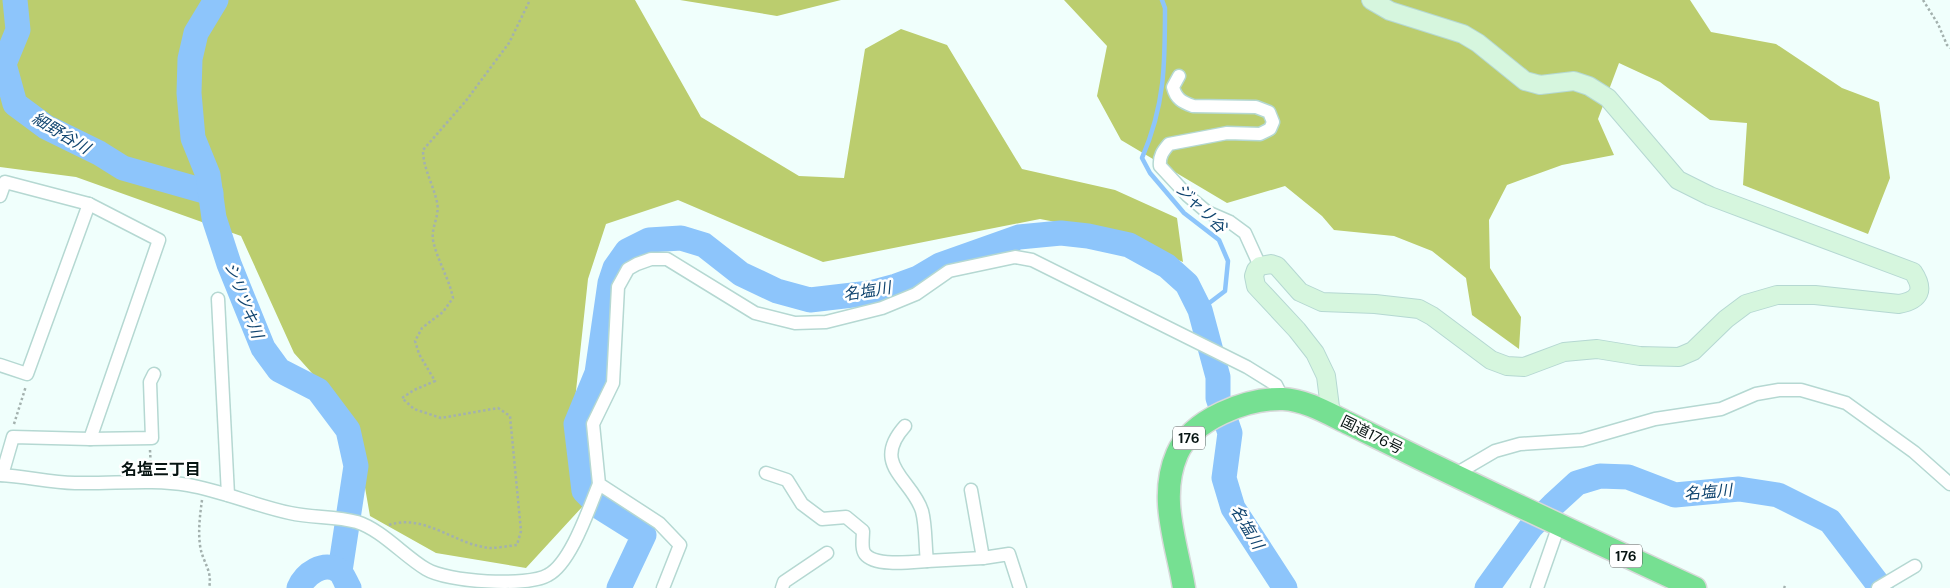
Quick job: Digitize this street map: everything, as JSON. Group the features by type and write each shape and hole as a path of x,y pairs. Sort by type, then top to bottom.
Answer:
{"highway":[{"name":"国道176号","path":"1184,588 1173,540 1169,507 1172,476 1177,453 1194,431 1237,406 1255,401 1283,399 1297,401 1331,415 1695,588"}],"street":[{"path":"1331,415 1326,376 1315,353 1297,330 1256,286 1254,276 1260,266 1271,264 1277,266 1300,292 1322,302 1375,304 1419,309 1432,316 1491,360 1498,364 1517,367 1529,366 1564,352 1597,349 1640,356 1679,357 1693,351 1726,319 1746,304 1777,295 1815,295 1899,304 1908,302 1916,297 1920,290 1918,279 1913,272 1710,196 1678,180 1608,98 1589,86 1574,81 1540,85 1525,81 1463,34 1390,11 1371,0"},
{"path":"1179,76 1173,87 1175,95 1184,103 1193,106 1256,106 1269,112 1273,122 1270,129 1260,134 1227,134 1168,144 1161,153 1160,160 1160,166 1187,195 1207,212 1230,222 1245,233 1260,266"},
{"path":"0,196 4,182 89,204 159,240 90,439"},
{"path":"0,365 27,374 89,204"},
{"path":"154,374 150,382 152,438 13,437 1,475 73,483 151,482 188,485 290,513 358,522 373,530 428,570 451,577 489,582 533,584 548,575 565,558 576,539 599,484 593,424 613,383 618,287 628,269 651,259 667,259 755,313 795,323 826,322 882,308 916,294 949,271 1015,257 1032,260 1247,367 1276,385 1283,399"},
{"path":"218,299 228,495"},
{"path":"1454,475 1495,451 1520,444 1582,440 1655,419 1721,409 1756,394 1779,390 1801,390 1846,403 1914,452 1950,484"},
{"path":"904,426 892,446 893,464 922,511 927,561"},
{"path":"766,473 787,480 802,504 822,519 846,517 863,531 863,549 866,555 877,561 927,561 982,558 1009,554 1020,588"},
{"path":"599,484 658,523 680,545 664,588"},
{"path":"971,490 982,558"},
{"path":"1537,588 1558,524"},
{"path":"782,588 784,582 827,553"},
{"path":"1878,588 1915,566"}],"path":[{"path":"373,530 396,522 420,524 489,548 517,545 521,532 510,416 498,408 441,418 414,409 402,398 414,390 435,381 419,354 414,341 422,328 442,312 453,298 450,283 438,255 433,237 439,211 433,185 423,163 423,150 465,102 509,43 530,0"},
{"path":"1922,0 1938,24 1950,48"},
{"path":"12,427 26,384"},
{"path":"150,454 151,474"},
{"path":"203,489 200,544 201,554 210,572 209,588"}],"green space":[{"path":"0,0 635,0 701,117 799,176 844,178 865,49 901,29 947,45 1022,169 1115,190 1177,218 1183,262 1114,233 1040,219 823,262 678,200 606,224 588,279 572,428 583,506 526,568 436,553 370,516 353,419 294,353 241,236 76,177 0,167"},
{"path":"680,0 841,0 777,16"},
{"path":"1064,0 1690,0 1711,32 1776,44 1842,88 1879,102 1890,178 1868,234 1743,185 1747,123 1710,120 1660,82 1619,63 1598,119 1614,155 1562,165 1507,185 1489,220 1490,268 1521,317 1519,349 1472,315 1466,278 1432,251 1394,236 1334,230 1322,216 1285,186 1227,203 1121,140 1097,96 1107,46"}],"waterway":[{"name":"細野谷川","path":"15,0 18,30 4,64 15,104 46,127 99,153 123,168 211,193"},
{"name":"シリツキ川","path":"216,0 196,33 190,59 189,93 193,138 208,175 214,218 229,264 263,348 279,370 318,390 348,430 356,466 340,571"},
{"name":"ジャリ谷","path":"1162,0 1165,8 1165,48 1162,84 1150,139 1142,158 1150,173 1184,213 1219,240 1228,261 1225,291 1200,310"},
{"name":"名塩川","path":"619,588 644,535 601,508 584,491 576,424 597,373 610,283 615,268 627,251 649,240 681,238 704,245 741,274 777,291 810,300 870,293 918,278 940,265 1019,237 1061,233 1088,236 1129,245 1167,266 1187,284 1200,310 1218,377 1218,398 1230,433 1224,478 1233,508 1285,588"},
{"name":"名塩川","path":"1487,588 1531,527 1553,505 1577,483 1600,476 1628,477 1675,495 1739,489 1778,495 1830,521 1881,588"},
{"name":"名塩川","path":"299,588 310,574 327,567 339,571 349,588"}],"district":[{"name":"名塩三丁目","path":"161,469"}]}
